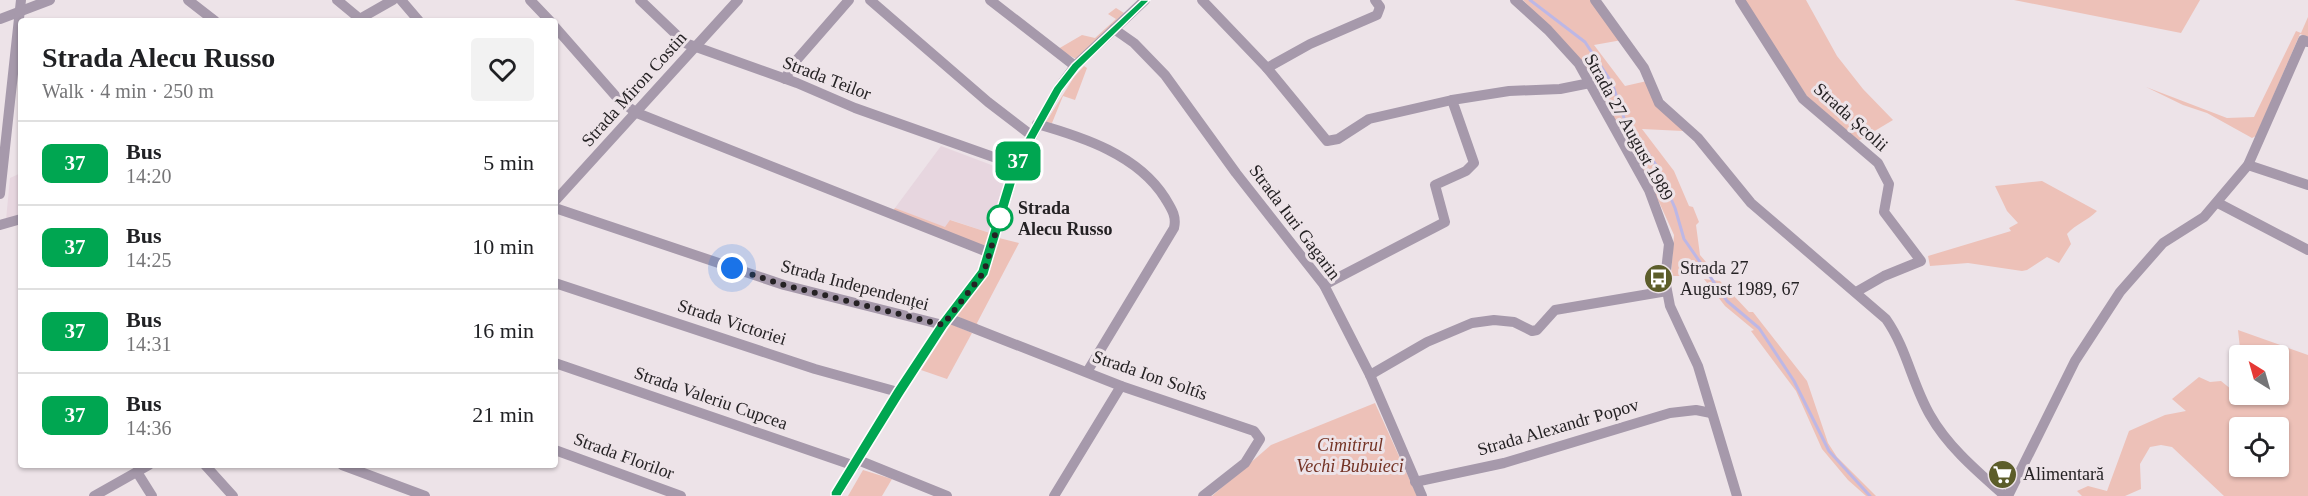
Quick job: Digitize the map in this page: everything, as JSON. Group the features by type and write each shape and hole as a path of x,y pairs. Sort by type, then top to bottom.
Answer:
{"street":[{"path":"20,18 21,0"},
{"path":"0,19 50,0"},
{"path":"188,0 211,18"},
{"path":"337,0 356,18"},
{"path":"362,18 393,0"},
{"path":"401,0 416,18"},
{"path":"530,0 547,18"},
{"name":"Strada Teilor","path":"640,0 676,38 696,48 1016,165"},
{"name":"Strada Miron Costin","path":"558,198 738,0"},
{"path":"785,79 794,63 849,0"},
{"path":"870,0 988,102 1031,135"},
{"path":"990,0 1075,66"},
{"path":"836,496 898,392 945,321 978,282 990,253 1016,165 1037,124 1075,66 1145,0"},
{"path":"1202,0 1267,68 1327,141 1338,139 1369,119 1452,100 1509,91 1560,89 1590,83"},
{"path":"1267,68 1310,44 1380,11 1375,0"},
{"name":"Strada 27 August 1989","path":"1515,0 1563,46 1590,83 1649,190 1665,229 1668,244 1665,280 1670,306 1698,366 1737,496"},
{"path":"1595,0 1611,25 1629,44 1644,68 1659,103 1698,138 1751,203 1856,292 1898,333 1931,416 1964,459 2006,496 2075,361 2120,292 2163,243 2204,217 2248,165 2306,41"},
{"name":"Strada Școlii","path":"1740,0 1803,99 1878,163 1889,184 1884,212 1921,261 1884,276 1856,292"},
{"name":"Strada Iuri Gagarin","path":"1114,29 1134,43 1165,75 1236,173 1324,285 1370,375 1422,496"},
{"path":"558,30 620,101 637,113 990,253"},
{"path":"0,194 18,32"},
{"path":"0,69 13,65"},
{"path":"1324,285 1445,222 1435,184 1439,180 1464,172 1474,163 1452,100"},
{"path":"1037,124 1075,135 1129,163 1161,192 1174,215 1174,228 1087,372"},
{"path":"2248,165 2308,185"},
{"name":"Strada Independenței","path":"558,201 784,285 945,321"},
{"path":"2218,203 2308,250"},
{"path":"0,225 18,220"},
{"name":"Strada Victoriei","path":"558,284 815,369 898,392"},
{"path":"1370,375 1460,325 1517,321 1532,331 1537,330 1555,310 1667,291"},
{"name":"Strada Ion Soltîs","path":"945,321 1121,386 1254,431 1260,439 1259,446 1244,462 1203,496"},
{"name":"Strada Valeriu Cupcea","path":"558,364 856,463 947,496"},
{"path":"1054,496 1121,386"},
{"name":"Strada Alexandr Popov","path":"1415,482 1504,463 1670,413 1696,410 1711,413"},
{"name":"Strada Florilor","path":"558,451 681,496"},
{"path":"94,496 143,468"},
{"path":"208,468 233,496"},
{"path":"350,468 425,496"},
{"path":"136,472 152,496"}],"shaded area":[{"path":"941,146 1010,172 990,233 951,220 945,228 895,208"},
{"path":"18,174 18,217 6,220 10,178"}],"green space":[{"path":"1523,0 1592,0 1622,40 1594,45 1625,86 1647,81 1683,131 1642,129 1674,171 1689,206 1693,207 1699,222 1696,225 1700,255 1718,276 1671,276 1674,235 1659,202 1585,66"},
{"path":"1744,0 1806,0 1837,56 1863,89 1893,120 1858,141 1814,107"},
{"path":"2014,0 2200,0 2181,33"},
{"path":"1116,8 1124,13 1076,59 1058,49 1082,35 1095,38 1116,19 1108,14"},
{"path":"2308,17 2308,37 2300,34 2256,136 2252,138 2207,113 2183,105 2146,87 2227,118 2254,117 2296,31 2301,33"},
{"path":"1084,66 1087,68 1075,100 1063,96 1052,123 1046,122 1074,77"},
{"path":"2042,181 2097,211 2067,234 2071,244 2059,263 2047,257 2022,271 1968,263 1930,266 1928,256 2011,231 2009,228 2018,223 2007,211 1995,186"},
{"path":"895,208 945,227 950,220 990,233 988,243 984,246 892,212"},
{"path":"999,238 1019,243 977,323 979,328 956,315 982,280"},
{"path":"1704,279 1720,281 1749,312 1753,312 1807,381 1828,443 1837,457 1876,496 1866,496 1848,480 1822,449 1796,391 1751,331 1754,330 1725,306"},
{"path":"951,324 972,333 947,379 921,370"},
{"path":"2238,330 2280,345 2240,345"},
{"path":"2289,348 2308,355 2308,496 2224,496 2172,447 2161,445 2150,447 2140,464 2141,489 2125,496 2082,496 2077,491 2088,486 2107,491 2129,431 2165,415 2186,411 2172,399 2199,377 2210,382 2221,381 2229,387 2229,405 2289,405"},
{"name":"Cimitirul Vechi Bubuieci","path":"1375,403 1417,496 1212,496 1271,445"},
{"path":"863,470 892,479 882,496 848,496"}],"waterway":[{"path":"1530,0 1585,42 1612,83 1624,118 1656,165 1675,208 1684,239 1727,301 1759,328 1794,381 1829,451 1870,496"}],"bus line":[{"name":"37","path":"836,496 898,392 948,318 984,272 1016,165 1058,89 1075,66 1145,0"}],"place":[{"name":"Strada Alecu Russo","path":"1000,218"},
{"name":"Strada 27 August 1989, 67","path":"1659,278"},
{"name":"Alimentară","path":"2002,474"}],"route":[{"path":"732,268 784,285 943,325 984,272 1000,218"}]}
